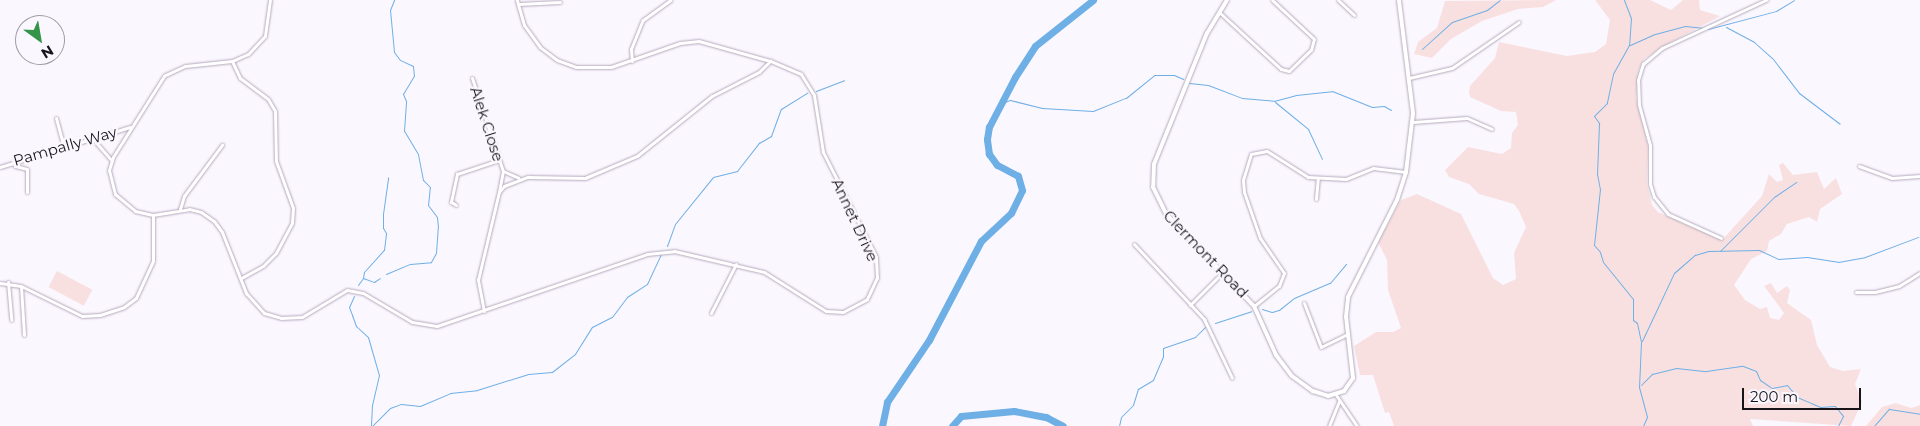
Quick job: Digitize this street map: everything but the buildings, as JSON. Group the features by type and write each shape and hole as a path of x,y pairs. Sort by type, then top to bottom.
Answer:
{"street":[{"path":"232,61 240,78 264,95 275,110 277,167 293,208 292,223 276,253 263,266 240,278 214,221 201,212 180,209 153,215 135,211 119,199 110,178 111,160 166,74 185,66 232,61 252,52 263,39 270,0"},
{"path":"632,61 632,49 643,20 671,0"},
{"name":"Clermont Road","path":"1227,0 1218,12 1154,164 1151,182 1163,210 1254,306 1276,355 1292,376 1321,395 1336,395"},
{"path":"1218,12 1281,69 1289,70 1311,50 1314,40 1274,0"},
{"path":"1338,0 1354,15"},
{"path":"1357,426 1336,395 1348,387 1354,375 1345,312 1349,292 1396,200 1406,172 1413,122 1399,0"},
{"path":"1721,238 1668,214 1654,197 1650,184 1650,141 1639,100 1639,75 1648,58 1671,43 1704,30 1766,0"},
{"path":"517,2 560,2"},
{"name":"Annet Drive","path":"240,278 256,308 281,318 305,316 340,293 354,291 412,322 427,327 484,311 660,251 685,252 764,272 812,304 831,312 843,312 863,303 873,290 877,278 876,257 820,146 811,87 796,70 698,41 680,43 632,61 596,69 557,60 531,36 517,2"},
{"path":"1408,78 1452,68 1519,22"},
{"path":"499,192 520,178 579,179 632,159 654,146 712,96 759,72 770,61"},
{"name":"Alek Close","path":"472,78 503,171 478,280 484,311"},
{"path":"56,118 64,147"},
{"path":"1413,122 1467,118 1492,129"},
{"name":"Pampally Way","path":"0,166 131,126"},
{"path":"92,139 111,160"},
{"path":"180,209 184,196 222,145"},
{"path":"1254,306 1279,286 1284,273 1260,238 1244,192 1248,158 1255,151 1267,151 1300,174 1318,178 1348,179 1373,168 1406,172"},
{"path":"2,160 4,164"},
{"path":"456,205 451,202 457,174 499,160"},
{"path":"14,161 15,166 27,169 27,192"},
{"path":"1859,166 1892,178 1920,176"},
{"name":"Alek Close","path":"503,171 520,178"},
{"path":"1316,199 1318,178"},
{"path":"0,283 8,282 21,286 82,316 100,315 127,306 136,298 153,261 153,215"},
{"path":"1134,244 1208,326 1232,378"},
{"path":"711,313 736,264"},
{"path":"1190,305 1223,272"},
{"path":"1856,292 1876,292 1900,286 1920,273"},
{"path":"8,282 11,320"},
{"path":"21,286 24,335"},
{"path":"1304,302 1321,347 1348,334"},
{"path":"1329,426 1340,401"}],"shaded area":[{"path":"1556,0 1543,7 1518,9 1482,21 1451,39 1432,58 1414,54 1418,42 1437,28 1445,1"},
{"path":"1595,0 1650,0 1671,10 1683,0 1699,0 1700,10 1720,16 1660,48 1644,59 1638,71 1636,98 1648,146 1647,184 1652,205 1658,212 1722,240 1762,196 1769,174 1777,182 1783,180 1779,165 1783,163 1793,175 1817,172 1824,189 1836,178 1842,194 1820,209 1817,222 1809,217 1787,224 1781,234 1769,241 1767,251 1751,259 1734,285 1745,300 1760,309 1767,307 1770,318 1779,320 1784,313 1764,286 1771,283 1777,293 1787,286 1790,290 1787,303 1811,320 1817,345 1830,367 1843,371 1861,369 1855,384 1862,402 1851,426 1750,419 1753,426 1394,426 1389,412 1385,413 1373,375 1360,375 1354,346 1376,332 1393,332 1401,328 1388,290 1387,260 1378,242 1401,200 1417,194 1461,214 1493,278 1503,285 1516,279 1514,253 1526,227 1519,211 1514,204 1479,194 1469,184 1449,177 1445,170 1468,147 1502,154 1511,148 1512,133 1518,125 1516,112 1501,111 1470,97 1469,93 1470,86 1495,58 1499,42 1567,56 1595,52 1606,44 1610,20"},
{"path":"57,271 92,290 84,306 49,287"},
{"path":"1896,403 1911,408 1920,405 1920,426 1866,426 1882,407"}],"waterway":[{"path":"386,274 410,264 431,262 436,253 438,227 437,217 428,205 430,187 423,180 418,154 404,131 406,101 403,94 414,76 413,66 400,60 394,52 390,10 394,0"},
{"path":"882,426 887,402 929,340 981,241 1011,213 1022,190 1018,176 997,165 989,154 987,139 989,127 1015,77 1035,46 1093,0"},
{"path":"1422,49 1452,22 1487,10 1500,0"},
{"path":"1624,0 1631,18 1629,45 1613,74 1607,103 1594,116 1599,123 1597,174 1600,189 1594,245 1600,252 1603,262 1633,299 1633,320 1637,323 1641,342 1639,387 1647,417 1643,426"},
{"path":"1708,29 1776,11 1794,0"},
{"path":"1630,45 1655,34 1685,26 1705,28"},
{"path":"1726,27 1754,42 1773,59 1799,93 1840,124"},
{"path":"1002,103 1010,100 1042,108 1093,111 1126,98 1154,75 1174,75 1183,79"},
{"path":"816,91 844,80"},
{"path":"1189,83 1208,85 1242,98 1274,101 1296,95 1332,91 1372,107 1384,106 1391,110"},
{"path":"667,246 675,224 713,177 737,171 759,143 771,136 781,109 807,93"},
{"path":"1275,102 1308,129 1322,159"},
{"path":"363,278 364,272 384,250 386,233 383,228 383,214 388,177"},
{"path":"1720,251 1774,197 1796,182"},
{"path":"1642,341 1674,273 1695,255 1708,251 1759,250 1778,259 1807,257 1838,262 1865,257 1918,237"},
{"path":"372,426 390,408 401,404 420,406 450,393 477,390 528,374 552,372 575,354 592,327 612,317 627,297 647,284 661,254"},
{"path":"1262,309 1272,312 1279,310 1294,298 1330,283 1346,264"},
{"path":"358,285 363,278 374,282 380,278"},
{"path":"354,296 349,307 356,326 368,337 379,375 372,405 371,426"},
{"path":"1215,323 1251,311"},
{"path":"1119,426 1121,417 1133,405 1138,389 1153,380 1163,357 1163,348 1195,337 1205,327"},
{"path":"1641,385 1652,374 1676,368 1706,371 1743,366 1756,371 1760,380 1772,388 1787,385 1797,397 1820,407 1835,406 1843,416 1838,426"},
{"path":"1874,426 1889,409 1920,414"},
{"path":"952,426 961,416 1014,411 1046,417 1063,426"}]}
